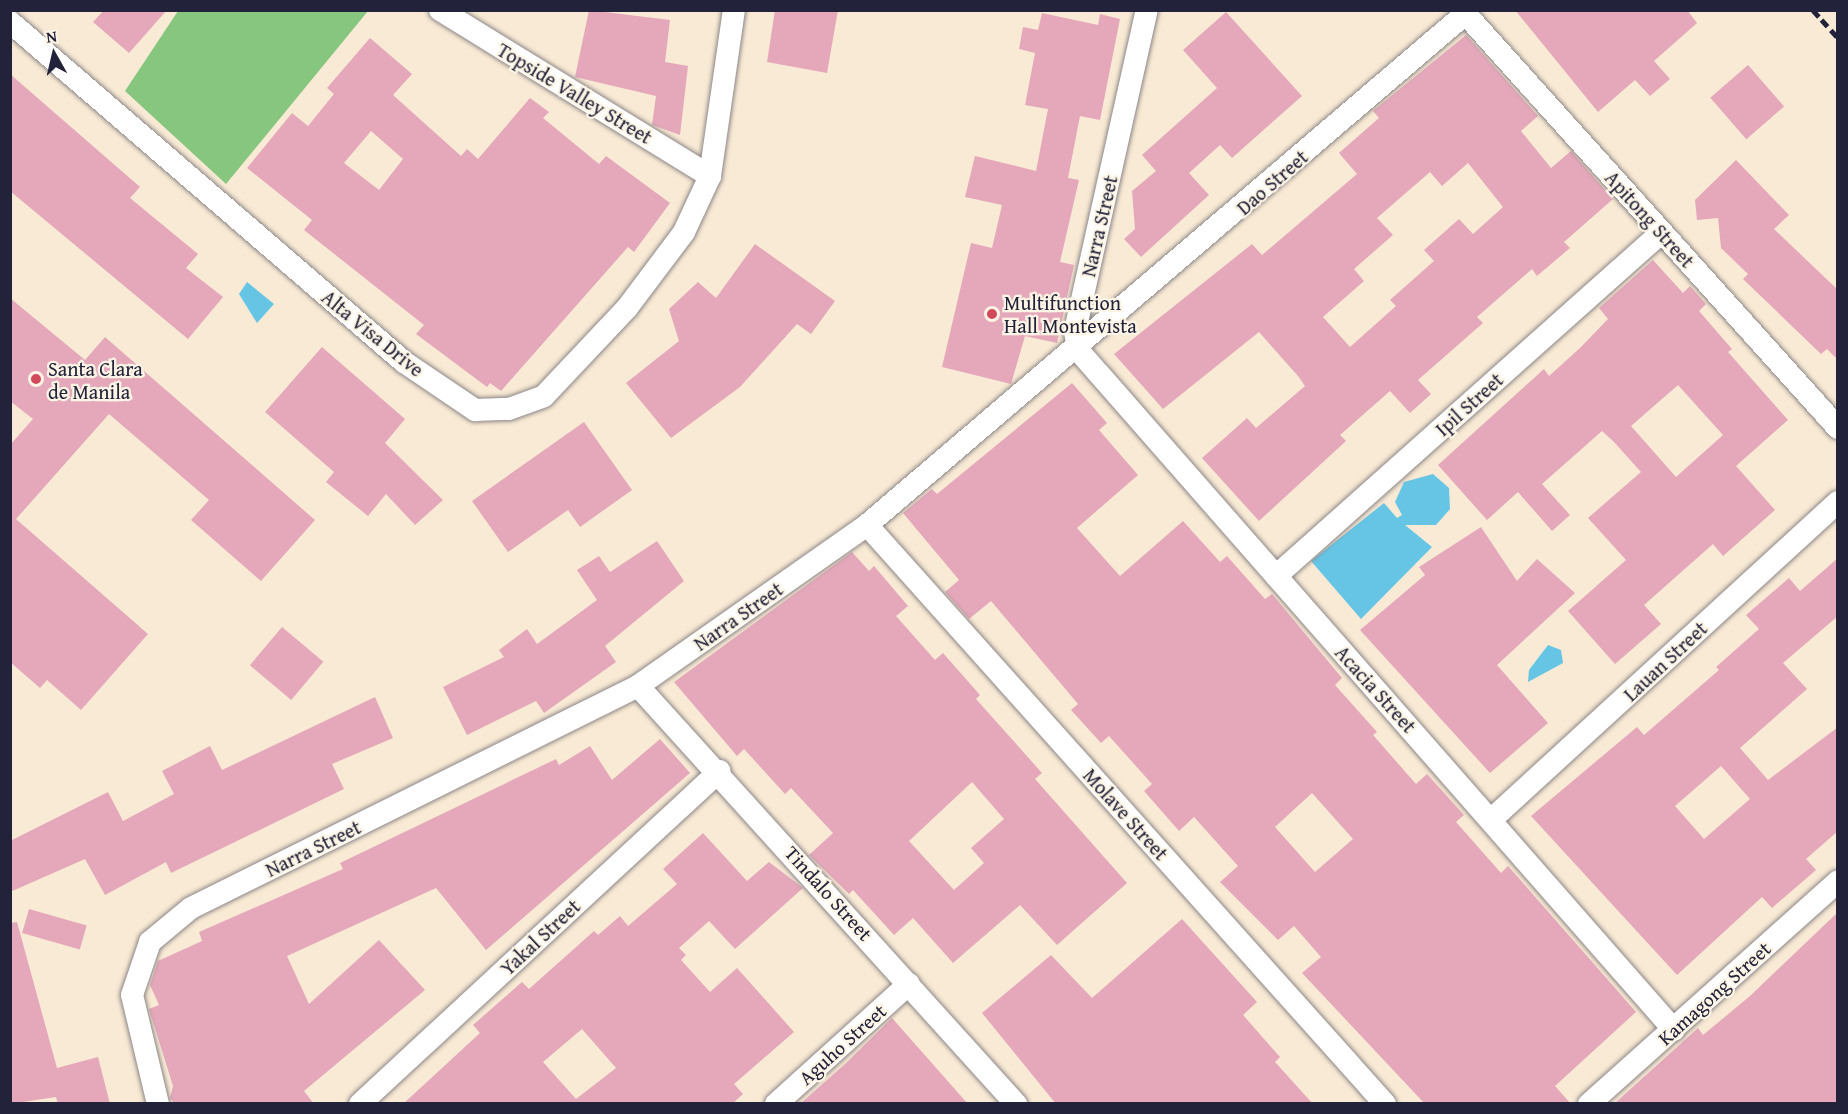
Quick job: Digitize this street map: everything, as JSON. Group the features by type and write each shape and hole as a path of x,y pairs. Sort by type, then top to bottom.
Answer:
{"street":[{"name":"Topside Valley Street","path":"440,10 710,176"},
{"name":"Alta Visa Drive","path":"10,22 404,362 475,410 510,409 544,396 627,308 684,232 710,176 734,10"},
{"name":"Narra Street","path":"158,1104 139,1043 132,995 150,942 191,908 638,686 867,525 1078,350 1075,331 1147,10"},
{"name":"Dao Street","path":"1078,350 1464,12"},
{"name":"Apitong Street","path":"1464,12 1838,428"},
{"name":"Ipil Street","path":"1276,576 1662,232"},
{"name":"Acacia Street","path":"1078,350 1492,819 1674,1030"},
{"name":"Lauan Street","path":"1492,819 1838,502"},
{"name":"Molave Street","path":"867,525 1385,1104"},
{"name":"Tindalo Street","path":"638,686 720,771 1016,1104"},
{"name":"Yakal Street","path":"360,1104 720,771"},
{"name":"Kamagong Street","path":"1589,1104 1838,881"},
{"name":"Aguho Street","path":"776,1104 909,984"}],"green space":[{"path":"178,11 368,11 226,184 125,91"}],"water":[{"path":"247,282 274,304 257,323 239,294"},
{"path":"1433,474 1449,488 1450,509 1436,525 1405,525 1432,547 1361,619 1311,561 1384,503 1397,518 1402,515 1395,502 1404,482"},
{"path":"1548,645 1561,650 1563,663 1528,682 1529,670"}],"building":[{"path":"104,10 167,10 129,53 93,22"},
{"path":"589,10 670,20 665,62 688,66 680,135 652,125 656,96 575,77"},
{"path":"775,10 838,10 827,73 767,62"},
{"path":"1515,10 1687,10 1697,23 1654,61 1670,79 1650,96 1635,80 1598,112"},
{"path":"1226,12 1302,96 1232,158 1220,145 1189,173 1209,195 1141,257 1124,239 1135,229 1132,191 1156,171 1142,155 1217,88 1183,50"},
{"path":"1042,13 1098,25 1100,14 1120,19 1100,120 1080,116 1068,178 1079,180 1060,262 1074,265 1057,343 1025,336 1011,384 942,367 971,243 992,248 1002,205 965,197 975,156 1036,171 1048,109 1025,105 1035,53 1019,49 1023,27 1038,30"},
{"path":"1466,35 1538,116 1521,131 1551,168 1571,151 1613,199 1564,242 1570,248 1537,276 1532,269 1477,317 1483,323 1418,380 1431,394 1410,413 1390,391 1340,435 1346,441 1259,521 1202,458 1247,418 1256,428 1305,386 1298,376 1259,332 1163,409 1114,354 1252,244 1262,255 1357,174 1339,153 1379,118 1373,111","holes":["1468,163 1503,207 1473,234 1459,219 1424,250 1434,261 1390,300 1396,306 1350,347 1323,317 1364,281 1354,269 1393,235 1377,218 1430,172 1442,186"]},
{"path":"370,38 412,74 393,95 461,156 467,149 478,159 530,98 549,112 543,118 599,164 606,156 670,203 634,252 628,247 501,391 490,383 487,387 416,334 424,325 304,230 312,220 247,168 292,113 308,126 334,94 327,88","holes":["371,131 403,159 379,190 344,163"]},
{"path":"1748,65 1784,107 1746,139 1710,98"},
{"path":"10,74 140,187 130,198 198,254 186,268 223,297 188,339 10,191"},
{"path":"1736,160 1789,215 1774,229 1838,290 1838,360 1827,349 1821,354 1743,279 1748,274 1721,248 1718,218 1697,220 1695,200"},
{"path":"755,244 835,301 811,334 797,324 740,387 671,438 626,383 679,341 669,309 698,282 716,298"},
{"path":"1653,260 1683,293 1690,286 1706,304 1699,311 1732,349 1728,352 1788,420 1736,466 1775,510 1723,556 1713,544 1644,605 1661,624 1615,664 1568,611 1626,560 1588,518 1641,472 1602,431 1542,484 1570,515 1552,531 1518,492 1487,520 1438,465 1544,369 1549,376 1580,348 1608,319 1599,308","holes":["1678,385 1723,435 1676,477 1631,426"]},
{"path":"10,298 85,360 105,337 315,520 261,581 191,520 209,500 109,414 16,519 148,634 81,710 47,680 40,688 10,662 10,445 33,419 10,401"},
{"path":"322,347 405,419 385,443 443,500 415,525 386,494 368,516 326,482 334,472 265,412"},
{"path":"1072,383 1107,423 1099,430 1138,475 1077,528 1120,576 1183,521 1220,562 1227,556 1265,599 1272,594 1342,678 1335,685 1377,732 1373,735 1416,784 1427,774 1464,815 1456,822 1501,873 1508,866 1636,1012 1555,1086 1571,1104 1425,1104 1302,973 1321,957 1294,926 1278,940 1220,882 1238,866 1194,817 1179,831 1144,791 1152,784 1109,736 1101,743 1071,710 1078,704 991,601 969,619 945,592 959,580 903,513 932,489 937,494","holes":["1312,793 1353,839 1315,872 1275,827"]},
{"path":"584,422 632,490 580,527 568,510 508,552 472,501"},
{"path":"1481,527 1517,581 1537,559 1575,593 1497,665 1548,723 1490,773 1360,630 1425,575 1419,567"},
{"path":"657,541 684,581 605,646 616,662 544,713 536,701 467,735 443,687 504,657 499,650 527,629 537,644 597,600 577,570 599,556 610,572"},
{"path":"852,552 869,571 874,566 908,606 896,616 935,660 943,653 980,695 976,699 1042,773 1035,779 1127,883 1057,945 1020,905 953,963 913,918 894,935 853,890 849,894 809,855 833,833 791,788 785,794 744,749 737,756 674,682","holes":["972,782 1004,819 971,848 984,863 954,890 909,841"]},
{"path":"1838,558 1838,616 1783,663 1807,689 1740,748 1768,780 1838,727 1838,831 1806,859 1816,870 1772,908 1762,897 1677,975 1531,816 1637,727 1644,735 1719,670 1716,667 1759,629 1746,615 1789,578 1800,591","holes":["1721,766 1750,799 1704,839 1675,806"]},
{"path":"282,627 323,662 291,700 250,665"},
{"path":"375,697 393,738 332,764 344,789 171,873 166,862 105,895 85,859 10,892 10,841 108,792 123,821 174,794 162,771 210,746 222,770"},
{"path":"660,739 690,773 486,950 436,888 287,956 309,1004 379,940 425,990 304,1091 314,1104 175,1104 170,1098 173,1086 149,1009 159,1005 150,985 158,961 202,941 199,932 343,869 340,863 556,759 559,765 590,746 612,780"},
{"path":"703,833 747,881 769,862 803,888 735,949 709,921 679,948 686,955 681,960 710,992 737,968 794,1032 734,1084 743,1094 732,1104 403,1104 480,1033 473,1025 522,982 529,989 594,931 598,935 620,916 628,926 677,884 663,869","holes":["582,1029 616,1068 576,1099 543,1062"]},
{"path":"29,909 87,926 80,950 22,933"},
{"path":"1838,912 1838,1104 1614,1104 1698,1028 1703,1035 1750,996"},
{"path":"1182,919 1257,1002 1243,1015 1280,1057 1275,1062 1313,1104 1056,1104 982,1013 1051,955 1092,998"},
{"path":"17,922 57,1068 98,1057 110,1104 58,1104 56,1097 10,1104 10,923"},
{"path":"892,1018 968,1104 800,1104 845,1064"}],"railway":[{"path":"1813,10 1838,38"}],"place":[{"name":"Multifunction Hall Montevista","path":"992,314"},
{"name":"Santa Clara de Manila","path":"36,379"}]}
